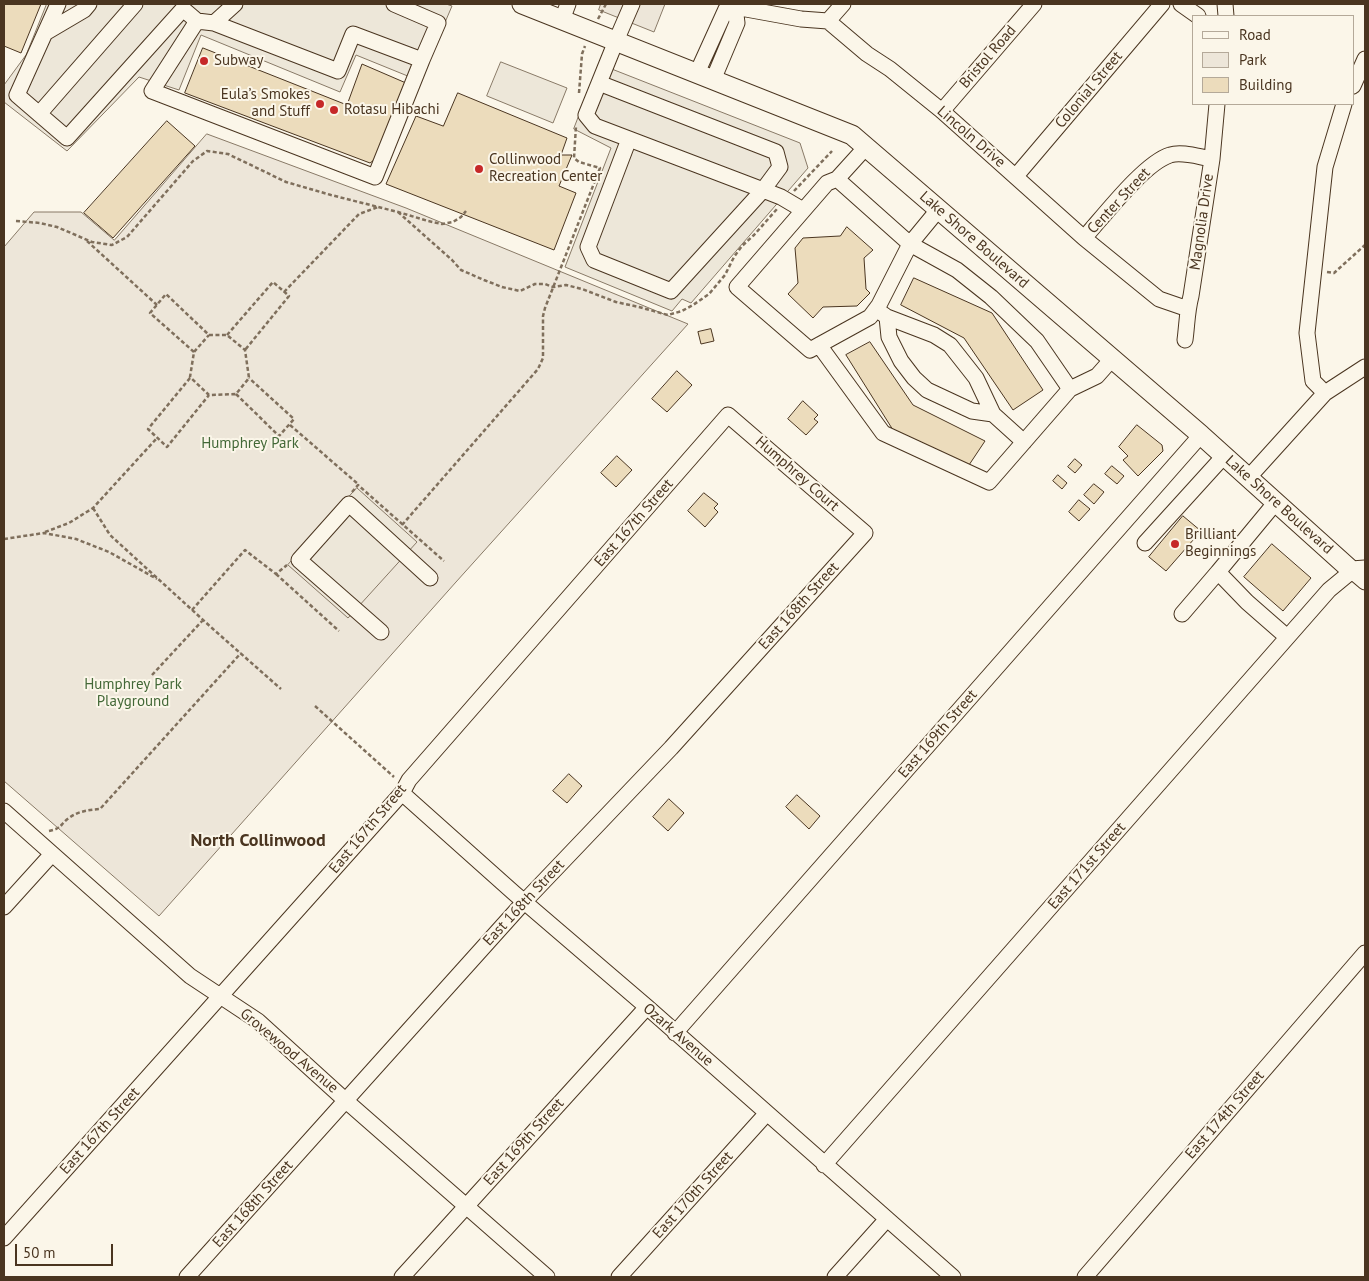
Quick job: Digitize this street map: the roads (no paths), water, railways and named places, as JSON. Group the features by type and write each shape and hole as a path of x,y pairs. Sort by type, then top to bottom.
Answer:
{"main road":[{"name":"Lake Shore Boulevard","path":"522,4 565,12 616,41 852,135 1361,574"}],"street":[{"path":"58,4 45,33 10,94 40,114 67,138 183,6 197,21 214,23 338,71 353,34 422,60"},
{"path":"45,33 84,10 89,4"},
{"path":"40,114 135,4"},
{"path":"214,23 235,4"},
{"path":"197,21 152,91 375,177 438,23 394,4"},
{"path":"632,4 586,115 596,126 763,190 781,205 803,210"},
{"path":"705,76 726,9 735,5 801,19 828,21 843,4"},
{"name":"Bristol Road","path":"942,111 1034,4"},
{"name":"Colonial Street","path":"1016,176 1162,4"},
{"path":"1181,4 1197,15"},
{"name":"Lincoln Drive","path":"828,21 867,54 942,111 1084,238 1159,298 1188,309"},
{"path":"1354,84 1365,59"},
{"path":"599,83 776,152 780,167 763,190 671,291 594,260 588,247 629,139"},
{"name":"Magnolia Drive","path":"1185,340 1188,309 1212,159 1217,105"},
{"path":"1326,393 1313,381 1307,333 1325,167 1344,105"},
{"path":"866,147 837,179 827,183 737,287 810,350 870,317 882,313 934,335 950,345 976,378 993,414 1024,442"},
{"name":"Center Street","path":"1084,238 1138,177 1159,161 1170,155 1181,154 1212,159"},
{"path":"837,179 910,244 957,270 991,297 1037,341 1070,389"},
{"path":"938,210 910,244 882,313 889,338 901,361 914,378 927,390 972,411 993,414"},
{"path":"819,345 883,433 989,482 1070,389 1097,376 1112,359"},
{"path":"1249,477 1326,393 1365,367"},
{"name":"Humphrey Court","path":"728,415 865,533"},
{"name":"East 167th Street","path":"4,1238 402,793 409,780 728,415"},
{"name":"East 169th Street","path":"675,1033 1200,435"},
{"path":"1145,543 1224,456"},
{"path":"1182,614 1276,502"},
{"path":"381,632 299,560 348,504 430,578"},
{"name":"East 168th Street","path":"188,1277 524,902 670,748 865,533"},
{"path":"1218,572 1247,602 1287,638"},
{"name":"East 171st Street","path":"824,1165 1329,590 1361,574"},
{"name":"Ozark Avenue","path":"402,793 953,1277"},
{"name":"Grovewood Avenue","path":"4,811 190,976 258,1020 547,1277"},
{"path":"4,907 52,854"},
{"name":"East 174th Street","path":"1085,1277 1365,953"},
{"name":"East 169th Street","path":"402,1277 647,1007"},
{"name":"East 170th Street","path":"619,1277 767,1113"},
{"path":"835,1277 887,1219"}],"place":[{"name":"Subway","path":"204,61"},
{"name":"Eula’s Smokes and Stuff","path":"320,104"},
{"name":"Rotasu Hibachi","path":"334,110"},
{"name":"Collinwood Recreation Center","path":"479,169"},
{"name":"Brilliant Beginnings","path":"1175,544"}],"district":[{"name":"North Collinwood","path":"258,841"}],"park label":[{"name":"Humphrey Park","path":"250,444"},
{"name":"Humphrey Park Playground","path":"133,694"}]}
